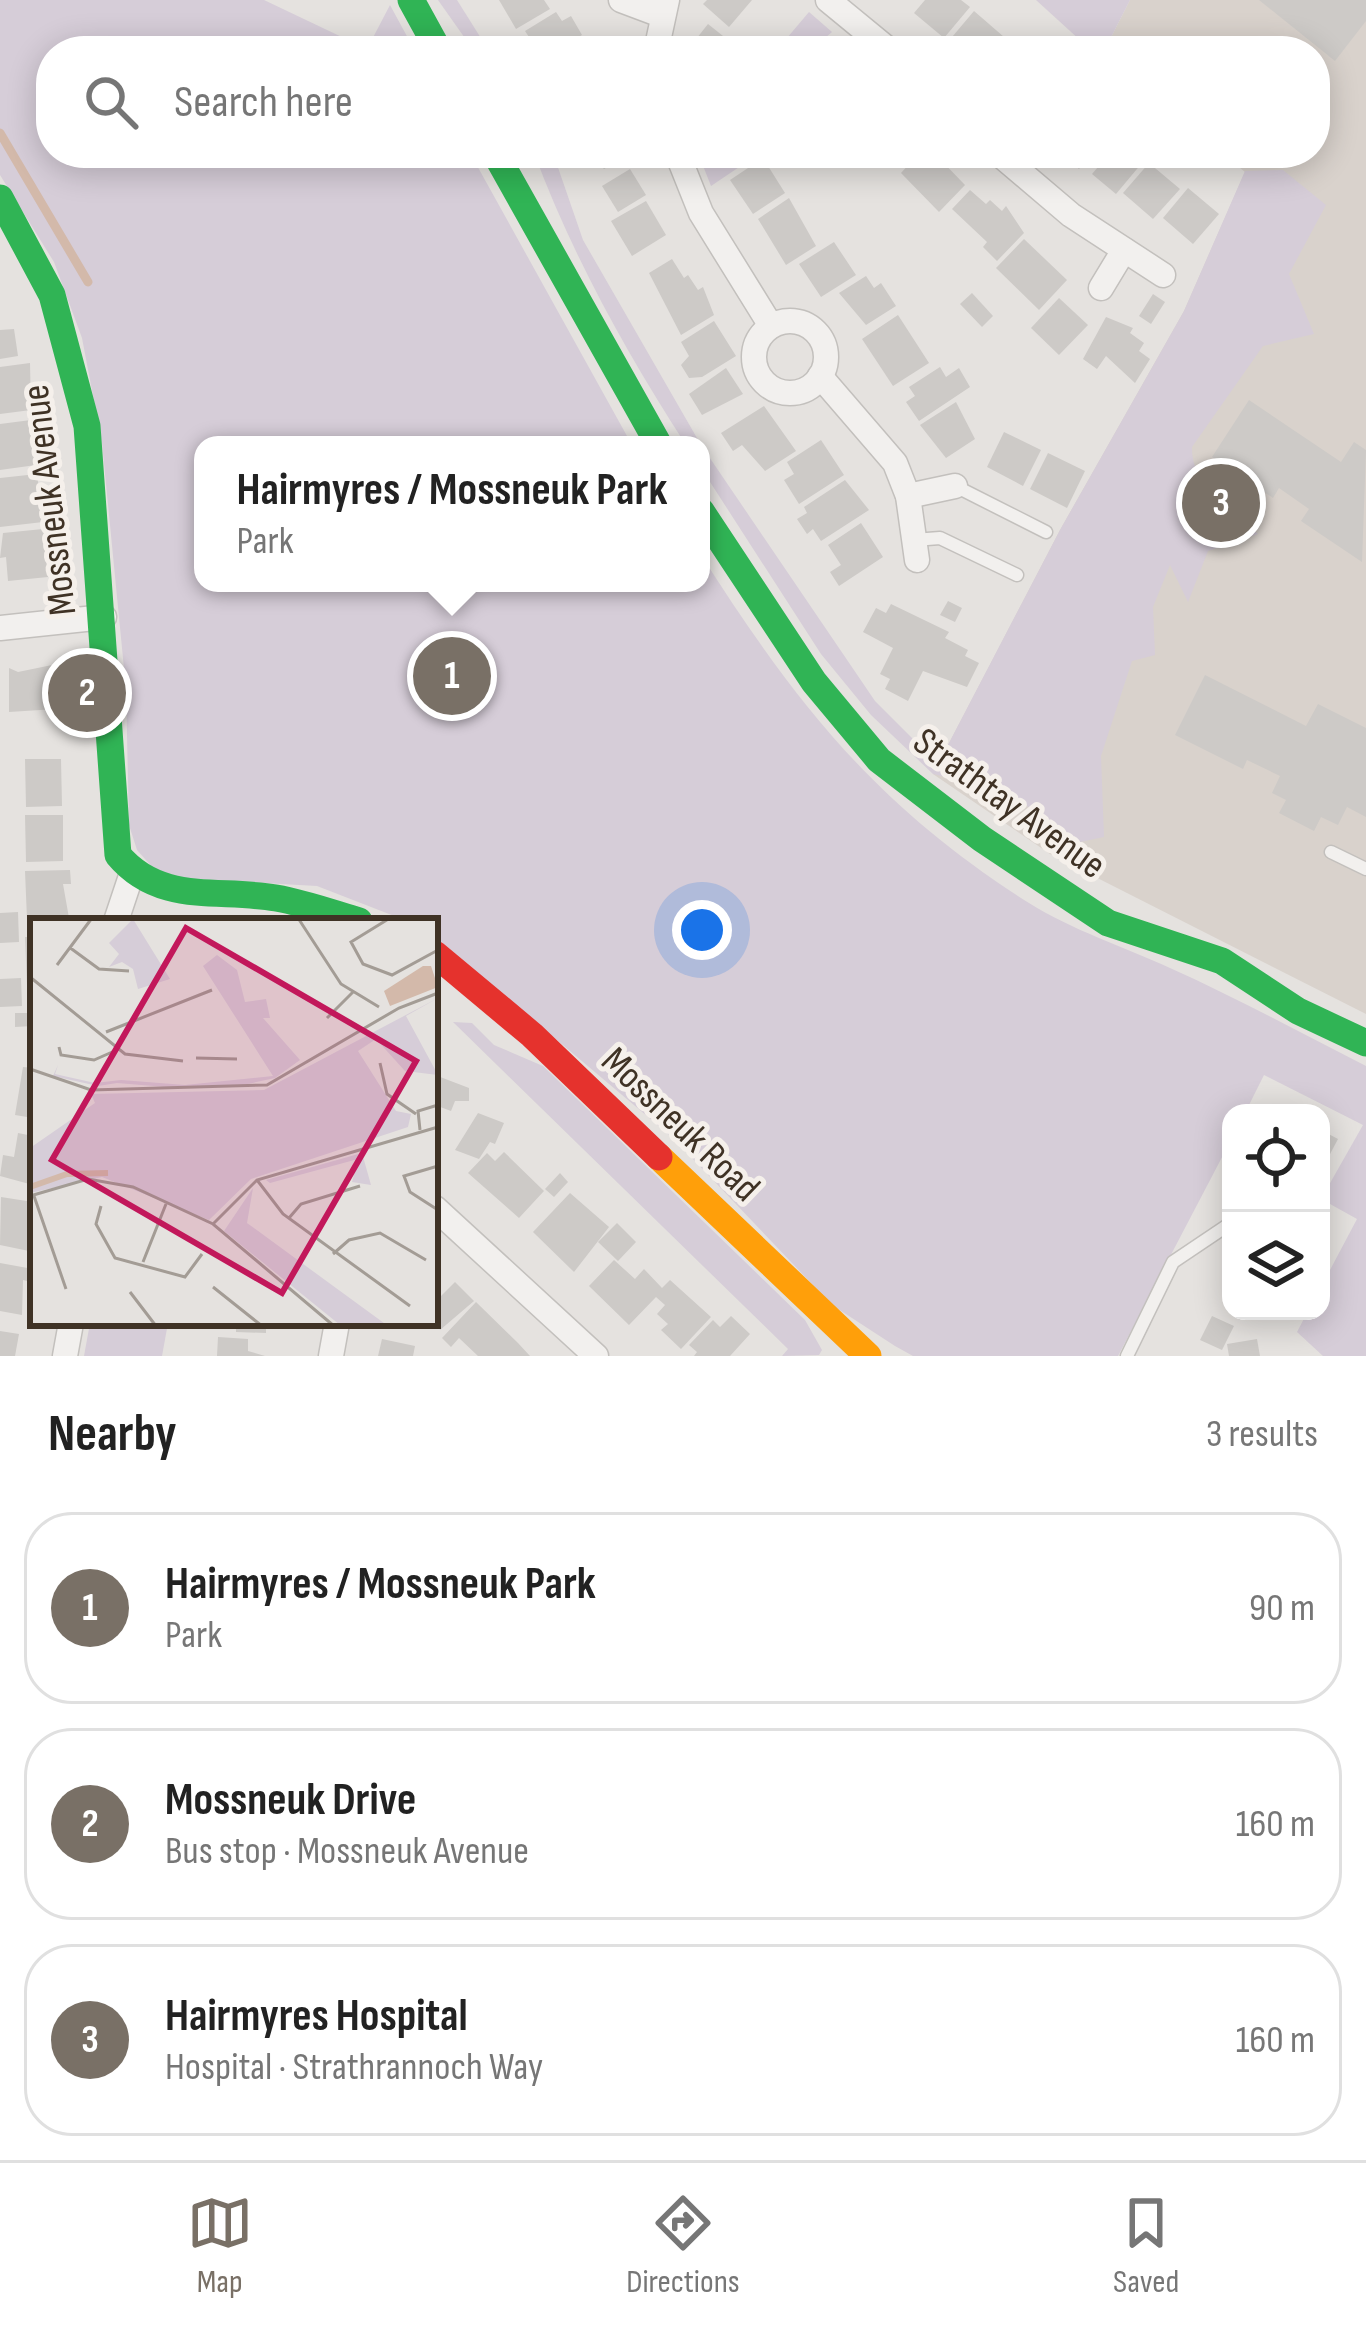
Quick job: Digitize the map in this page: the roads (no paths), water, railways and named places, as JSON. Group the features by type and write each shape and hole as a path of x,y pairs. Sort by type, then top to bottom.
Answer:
{"street":[{"path":"411,0 431,36"},
{"path":"621,0 664,8"},
{"path":"828,0 872,36"},
{"path":"503,168 654,436"},
{"path":"683,168 700,213 771,326"},
{"path":"1016,168 1071,215 1163,275"},
{"name":"Mossneuk Avenue","path":"0,198 44,275 78,380 104,617 113,834 118,855 131,876"},
{"path":"1101,288 1124,250"},
{"path":"794,321 816,332 826,353 820,376 802,391 769,386 754,355 771,326 794,321"},
{"path":"820,376 873,431 896,463 908,496 915,550"},
{"path":"908,496 955,486"},
{"name":"Strathtay Avenue","path":"710,526 814,682 879,760 982,839 1108,923 1222,961 1298,1011 1366,1043"},
{"path":"0,628 104,617"},
{"path":"117,918 131,876 167,891 273,897 347,918"},
{"name":"Mossneuk Road","path":"438,958 532,1035 868,1356"},
{"path":"438,1211 596,1356"},
{"path":"65,1356 70,1326"},
{"path":"331,1356 336,1326"}],"lane":[{"path":"955,486 1046,532"},
{"path":"915,550 940,538 1018,575"},
{"path":"1331,852 1366,869"},
{"path":"1127,1356 1173,1262 1222,1229"}],"waterway":[{"path":"0,133 88,282"}],"place":[{"name":"Hairmyres Hospital","path":"1221,503"},
{"name":"Hairmyres / Mossneuk Park","path":"452,676"},
{"name":"Mossneuk Drive","path":"87,693"}]}
